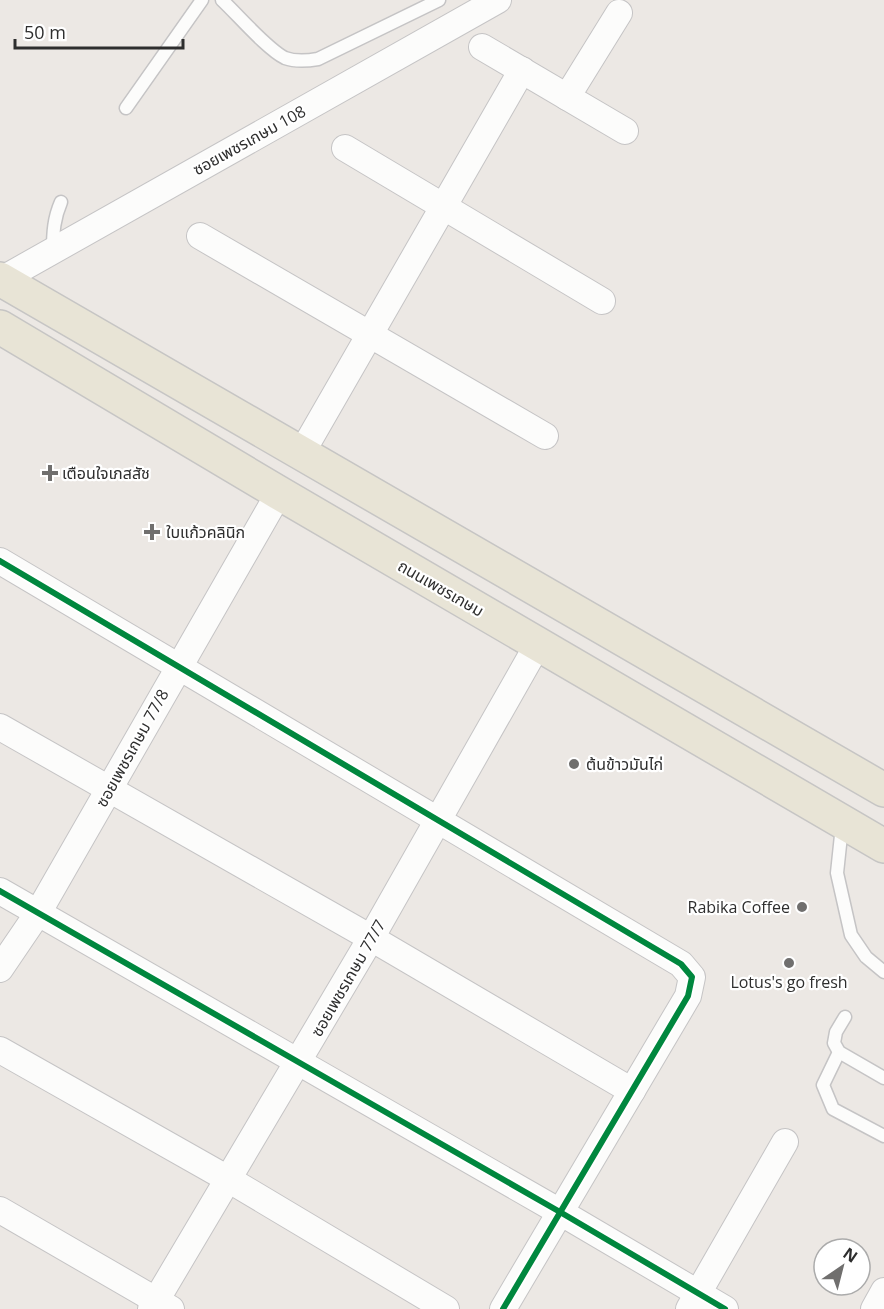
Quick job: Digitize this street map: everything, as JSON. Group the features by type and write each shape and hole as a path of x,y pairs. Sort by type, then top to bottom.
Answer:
{"main road":[{"path":"0,279 884,790"},
{"name":"ถนนเพชรเกษม","path":"0,327 279,493 884,846"}],"street":[{"name":"ซอยเพชรเกษม 108","path":"0,279 498,0"},
{"path":"567,97 619,14"},
{"path":"482,47 625,130"},
{"path":"301,454 522,70"},
{"path":"345,148 602,301"},
{"path":"200,236 545,436"},
{"name":"ซอยเพชรเกษม 77/8","path":"0,969 38,913 279,493"},
{"path":"0,561 177,668 681,964 692,977 688,996 503,1309"},
{"name":"ซอยเพชรเกษม 77/7","path":"159,1306 228,1179 371,938 538,644"},
{"path":"0,727 371,938 632,1091"},
{"path":"0,891 560,1212 694,1301 725,1309"},
{"path":"0,1050 228,1179 446,1309"},
{"path":"694,1301 785,1142"},
{"path":"0,1210 159,1306"},
{"path":"874,1309 884,1291"}],"lane":[{"path":"126,108 202,0"},
{"path":"222,0 272,48 286,58 302,61 318,59 439,0"},
{"path":"53,250 54,222 61,202"},
{"path":"842,822 837,873 851,935 876,970"},
{"path":"844,1017 836,1032 834,1043 839,1052 884,1078"},
{"path":"839,1052 824,1085 833,1110 884,1137"}],"cycle path":[{"path":"0,561 681,964 692,977 688,996 503,1309"},
{"path":"0,891 725,1309"}],"place":[{"name":"เตือนใจเภสสัช","path":"50,473"},
{"name":"ใบแก้วคลินิก","path":"152,532"},
{"name":"ต้นข้าวมันไก่","path":"574,764"},
{"name":"Rabika Coffee","path":"802,907"},
{"name":"Lotus's go fresh","path":"789,963"}]}
